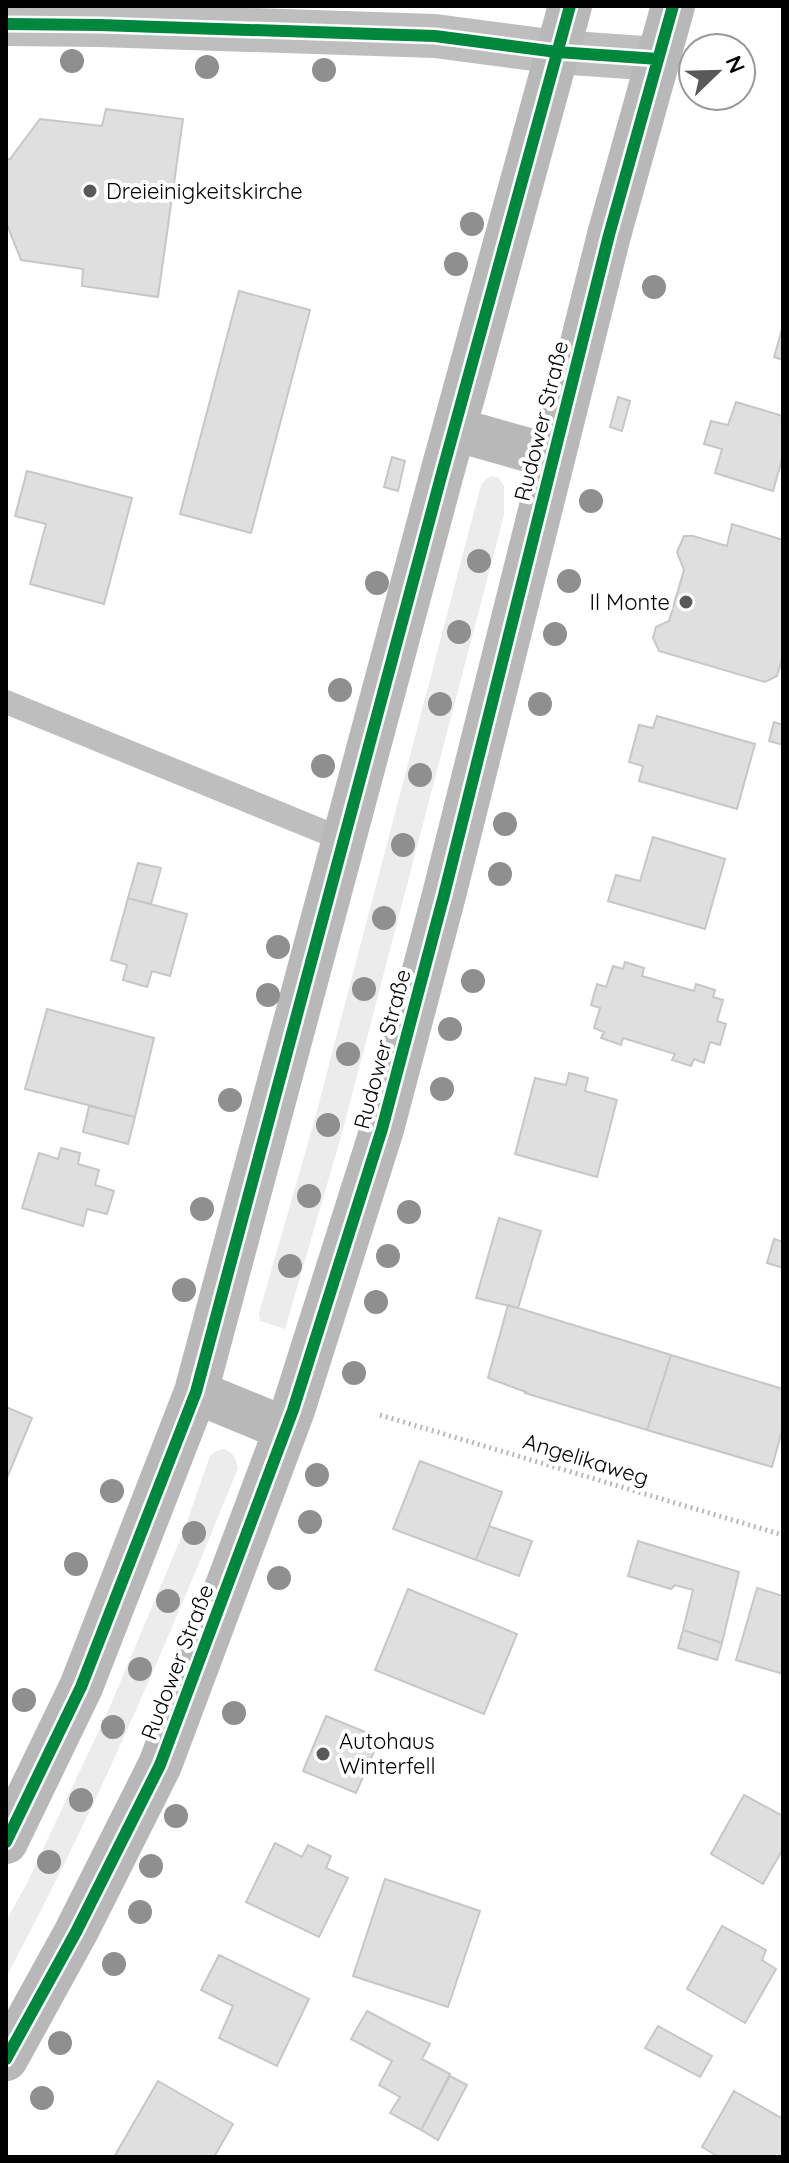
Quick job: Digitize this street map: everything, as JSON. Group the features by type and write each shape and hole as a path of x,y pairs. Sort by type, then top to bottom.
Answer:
{"main road":[{"path":"6,1842 81,1687 196,1392 570,6"},
{"name":"Rudower Straße","path":"6,2059 76,1932 160,1765 286,1429 382,1129 609,235 673,6"},
{"path":"454,429 553,457"},
{"path":"196,1392 286,1429"}],"street":[{"path":"6,24 435,36 557,52 658,59"}],"lane":[{"path":"6,702 344,840"}],"shaded area":[{"path":"492,476 499,478 504,486 504,515 342,1133 285,1329 260,1321 259,1313 314,1122 481,485"},
{"path":"223,1449 234,1456 238,1468 212,1533 100,1789 6,1977 6,1921 109,1709 183,1533 210,1456"}],"building":[{"name":"Dreieinigkeitskirche","path":"106,109 183,119 158,297 82,286 83,269 21,260 6,222 6,159 10,159 40,119 102,126"},
{"path":"239,291 310,310 251,533 180,514"},
{"path":"783,326 783,360 774,357"},
{"path":"618,397 630,401 622,431 610,427"},
{"path":"736,402 783,416 783,456 773,491 715,473 722,449 704,444 711,421 728,425"},
{"path":"392,457 405,461 398,491 384,487"},
{"path":"27,471 132,498 104,604 30,584 46,524 15,516"},
{"path":"732,524 783,540 783,656 777,676 765,682 659,651 653,638 656,627 669,621 684,570 677,552 684,536 727,546"},
{"path":"657,716 755,744 737,809 639,781 643,766 629,762 639,725 653,728"},
{"path":"774,722 783,725 783,745 769,741"},
{"path":"653,837 725,859 705,929 608,901 616,875 640,881"},
{"path":"138,863 161,868 151,904 128,898"},
{"path":"128,898 187,914 170,976 152,971 147,987 123,980 127,965 111,960"},
{"path":"625,962 644,968 642,976 694,991 696,984 715,990 713,997 723,1000 717,1021 726,1024 720,1045 710,1042 704,1063 694,1059 691,1066 672,1060 675,1054 623,1038 621,1045 601,1038 604,1032 594,1028 600,1008 591,1005 597,984 606,987 613,966 623,969"},
{"path":"47,1009 154,1038 135,1117 25,1089"},
{"path":"569,1073 588,1078 585,1091 617,1100 597,1177 515,1154 535,1078 566,1085"},
{"path":"89,1106 135,1117 128,1144 83,1132"},
{"path":"61,1148 80,1153 78,1164 99,1170 95,1185 114,1191 107,1214 87,1209 83,1226 22,1208 39,1153 58,1159"},
{"path":"499,1218 541,1231 518,1308 476,1298"},
{"path":"774,1239 783,1242 783,1268 767,1263"},
{"path":"508,1305 671,1355 647,1430 525,1393 488,1378"},
{"path":"671,1355 783,1389 783,1427 772,1467 647,1430"},
{"path":"6,1407 32,1418 6,1480"},
{"path":"420,1461 502,1492 476,1560 393,1529"},
{"path":"489,1526 532,1541 519,1576 476,1560"},
{"path":"638,1541 739,1572 722,1643 683,1630 693,1590 675,1585 671,1589 628,1576"},
{"path":"757,1588 783,1596 783,1674 736,1660"},
{"path":"408,1589 517,1634 484,1714 375,1670"},
{"path":"683,1630 722,1643 717,1660 678,1648"},
{"path":"326,1716 380,1738 356,1793 303,1771"},
{"path":"744,1795 783,1816 783,1849 763,1884 711,1854"},
{"path":"275,1843 302,1857 308,1845 331,1856 326,1868 348,1878 319,1937 246,1902"},
{"path":"385,1879 480,1911 448,2007 353,1976"},
{"path":"722,1926 766,1950 762,1960 776,1969 745,2023 687,1989"},
{"path":"219,1955 309,1999 277,2066 219,2038 233,2006 201,1990"},
{"path":"367,2011 430,2044 422,2059 450,2074 421,2130 390,2113 400,2097 379,2085 392,2061 351,2039"},
{"path":"658,2026 712,2056 700,2077 645,2048"},
{"path":"450,2076 467,2085 438,2140 421,2130"},
{"path":"158,2081 233,2124 214,2157 114,2157"},
{"path":"734,2091 783,2119 782,2157 719,2157 702,2147"}],"cycle path":[{"path":"6,1842 81,1687 196,1392 570,6"},
{"path":"6,2059 76,1932 160,1765 293,1410 382,1129 444,895 609,235 673,6"},
{"path":"6,24 435,36 557,52 658,59"}],"place":[{"name":"Dreieinigkeitskirche","path":"90,191"},
{"name":"Il Monte","path":"686,602"},
{"name":"Autohaus Winterfell","path":"323,1754"}]}
